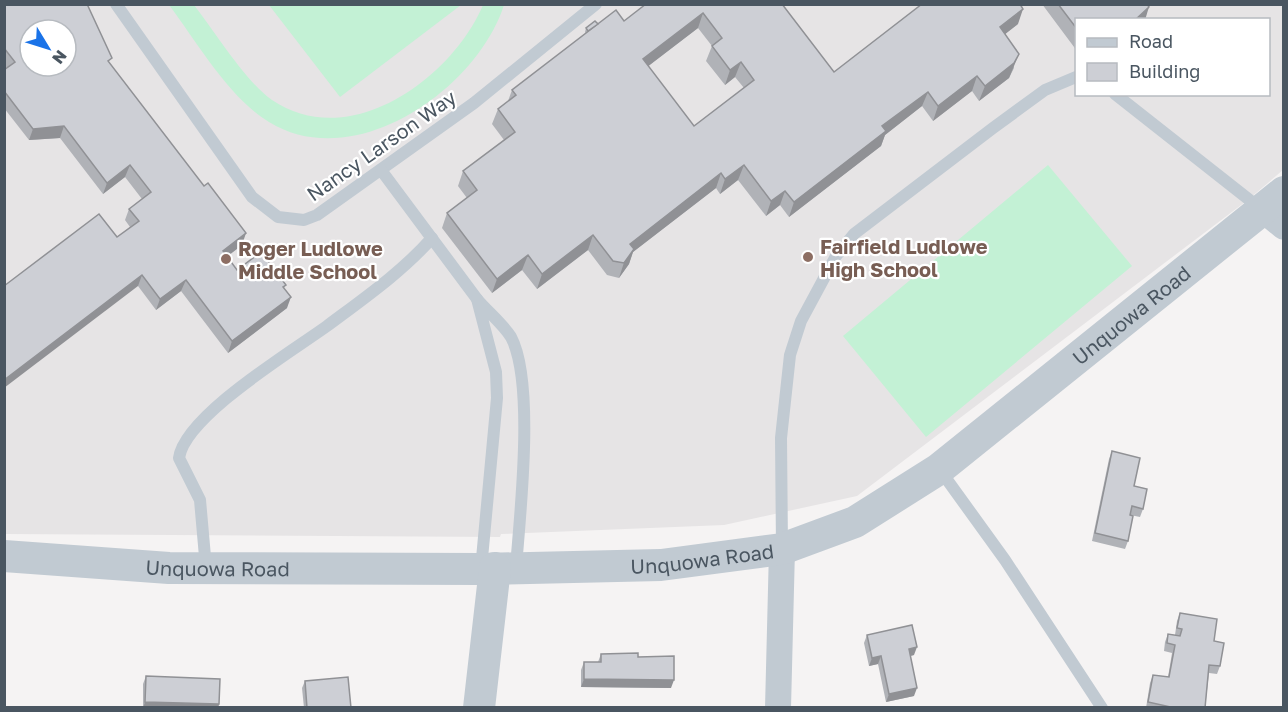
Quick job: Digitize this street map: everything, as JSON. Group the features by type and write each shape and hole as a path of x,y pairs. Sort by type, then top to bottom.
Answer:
{"street":[{"name":"Unquowa Road","path":"4,556 169,568 497,568 661,565 782,549 855,522 939,469 1276,209"},
{"path":"778,708 782,549"},
{"path":"479,708 497,568"}],"lane":[{"name":"Nancy Larson Way","path":"116,4 252,197 267,211 278,217 304,220 329,208 474,103 597,4"},
{"path":"782,549 781,438 790,355 801,321 836,256 854,234 993,128 1046,90 1075,78"},
{"path":"1119,96 1276,209"},
{"path":"381,170 477,299 510,336 520,360 524,421 497,568"},
{"path":"206,568 197,491 178,458 190,433 202,420 393,274 432,238"},
{"path":"477,299 496,372 497,568"},
{"path":"939,469 1005,561 1102,708"}],"shaded area":[{"name":"Fairfield Ludlowe High School","path":"5,5 1283,5 1283,170 1249,199 857,496 724,525 501,534 500,537 5,534"}],"green space":[{"path":"169,5 194,5 241,69 272,100 302,114 334,118 365,112 395,100 423,81 448,58 468,32 483,5 504,5 490,36 468,66 440,93 409,115 374,130 338,138 303,136 269,122 254,112 227,84"},
{"path":"269,5 461,5 340,97"},
{"path":"1048,165 1132,266 926,437 843,336"}],"building":[{"path":"4,4 87,4 112,58 108,61 204,186 208,183 246,233 223,251 237,270 261,252 286,285 283,287 291,297 232,341 186,280 160,299 142,275 4,380 4,286 99,214 117,237 139,221 129,209 151,192 130,165 107,183 64,126 33,129 4,91 4,70 15,62 4,48"},
{"path":"646,4 782,4 834,72 922,4 1020,4 1023,9 1000,27 1019,54 1014,63 985,86 977,76 938,106 928,92 882,126 886,131 794,202 785,191 771,201 744,165 725,179 721,173 630,244 634,249 624,263 613,261 593,235 542,274 528,255 497,279 447,213 477,190 463,171 515,132 498,109 516,95 512,90 616,10 624,21","holes":["703,13 722,38 712,46 730,70 741,62 754,80 694,126 643,59"]},
{"path":"1058,4 1147,4 1149,7 1137,18 1075,18 1075,26"},
{"path":"595,21 598,24 588,31 586,28"},
{"path":"1112,451 1140,458 1134,486 1147,489 1143,509 1132,506 1130,515 1133,516 1128,541 1095,533"},
{"path":"1180,613 1217,619 1214,641 1224,643 1220,666 1209,665 1205,708 1175,708 1148,702 1153,675 1169,677 1175,645 1167,643 1168,634 1180,636 1182,629 1177,628"},
{"path":"912,625 917,647 909,649 917,688 889,694 881,656 872,658 867,635"},
{"path":"638,653 638,657 674,656 674,680 584,679 584,662 601,662 601,654"},
{"path":"146,676 220,679 219,704 145,702"},
{"path":"348,677 351,708 307,708 305,681"}],"place":[{"name":"Fairfield Ludlowe High School","path":"808,257"},
{"name":"Roger Ludlowe Middle School","path":"226,259"}]}
